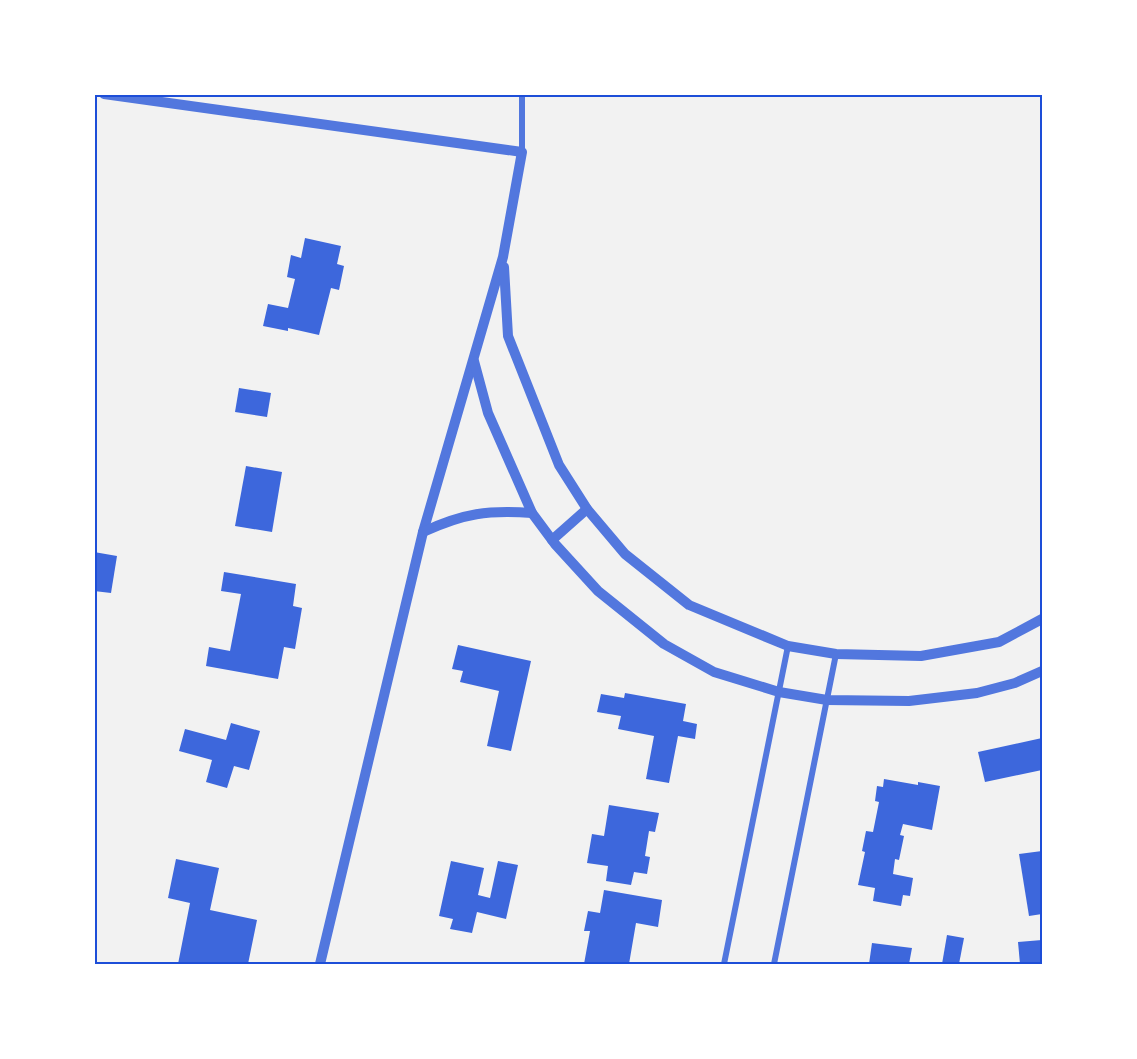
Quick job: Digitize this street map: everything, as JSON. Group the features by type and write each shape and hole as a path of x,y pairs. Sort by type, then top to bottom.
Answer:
{"street":[{"path":"104,94 522,152"},
{"path":"320,964 423,532 503,258 522,152 522,94"},
{"path":"503,258 508,336 559,465 587,509 625,554 689,605 788,645 836,654 921,656 999,642 1042,619"},
{"path":"474,360 488,413 532,513 552,540 598,591 664,644 714,672 779,692 827,700 909,701 977,693 1015,683 1042,671"},
{"path":"552,540 587,509"},
{"path":"423,532 449,520 475,513 505,511 532,513"},
{"path":"724,964 788,645"},
{"path":"774,964 836,654"}],"building":[{"path":"305,238 341,246 337,264 344,266 339,290 331,288 319,335 288,328 288,331 263,326 268,304 288,308 295,279 287,277 291,255 301,258"},
{"path":"239,388 271,393 267,417 235,412"},
{"path":"246,466 282,472 272,532 235,526"},
{"path":"94,552 117,556 111,593 94,591"},
{"path":"224,572 296,584 293,606 302,608 295,649 284,647 278,679 206,666 209,647 230,651 241,594 221,591"},
{"path":"458,645 531,661 511,751 487,746 499,691 460,682 463,671 452,669"},
{"path":"625,693 686,704 683,721 697,724 695,739 678,736 669,783 646,779 654,736 618,729 621,716 597,712 601,694 624,698"},
{"path":"231,723 260,731 249,770 234,766 227,788 206,782 212,760 179,751 185,729 226,740"},
{"path":"1042,738 1042,770 985,782 978,752"},
{"path":"884,779 940,786 932,830 903,824 900,835 904,836 899,860 895,859 893,874 913,878 910,896 903,895 901,906 873,901 875,888 858,885 865,852 862,851 866,831 873,832 879,802 875,801 877,786 883,787"},
{"path":"609,805 659,813 655,832 649,831 645,856 650,857 647,874 634,872 631,885 606,881 608,866 587,863 592,834 604,836"},
{"path":"1042,851 1042,914 1029,916 1019,854"},
{"path":"176,859 219,868 210,910 257,920 248,964 178,964 190,903 168,898"},
{"path":"451,861 484,868 478,895 490,898 498,861 518,865 506,919 477,912 472,933 450,929 453,919 439,916"},
{"path":"604,890 662,900 658,927 636,923 629,964 584,964 590,931 584,931 588,911 600,913"},
{"path":"947,935 964,938 959,964 942,964"},
{"path":"1042,940 1042,964 1020,964 1018,942"},
{"path":"872,943 912,948 909,964 869,964"}]}
